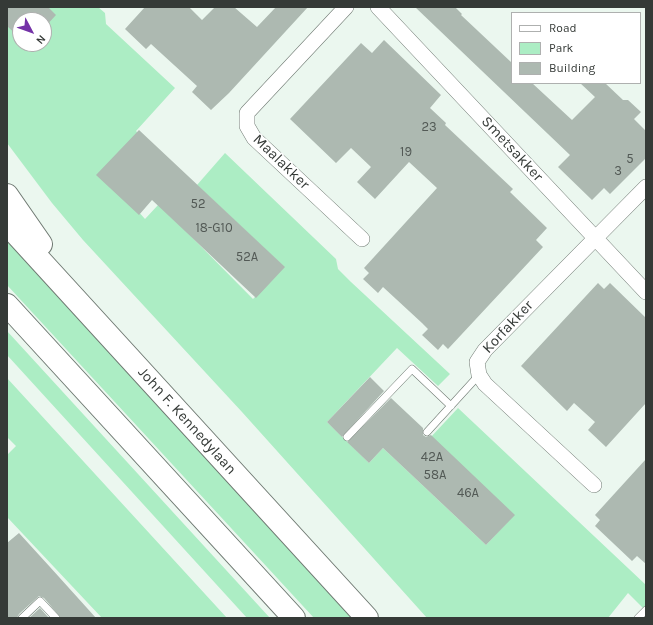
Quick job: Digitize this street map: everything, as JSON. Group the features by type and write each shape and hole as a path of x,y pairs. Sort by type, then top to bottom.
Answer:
{"main road":[{"path":"7,195 48,254 75,299"},
{"name":"John F. Kennedylaan","path":"7,224 367,618"},
{"path":"7,305 294,618"}],"street":[{"name":"Maalakker","path":"346,7 247,113 247,126 254,138 362,239"},
{"name":"Smetsakker","path":"378,7 646,292"},
{"name":"Korfakker","path":"594,485 485,384 479,375 477,362 485,350 646,187"}],"lane":[{"path":"347,437 412,369 451,406"},
{"path":"428,432 479,375"},
{"path":"22,618 40,601 56,618"},
{"path":"638,618 646,610"}],"green space":[{"path":"7,7 98,7 105,13 106,24 175,88 136,131 148,144 113,183 145,219 159,204 253,299 284,267 197,185 225,153 336,259 338,269 351,282 450,374 438,386 397,348 327,422 369,463 383,448 486,545 514,515 430,438 458,408 646,585 646,611 628,593 608,618 427,618 242,412 83,240 52,203 7,143"},
{"path":"7,238 357,618 314,618 7,285"},
{"path":"7,331 270,618 247,618 7,355"},
{"path":"7,378 227,618 102,618 7,517 7,455 16,446 7,437"}],"building":[{"path":"7,7 48,7 56,15 52,19 52,12 12,12 12,31 7,26"},
{"path":"145,7 189,7 202,20 215,7 234,7 257,27 276,7 308,7 229,93 211,110 192,92 197,86 151,44 146,49 125,29"},
{"path":"415,7 455,7 462,14 461,15 511,62 511,84 533,84 572,120 595,97 581,84 606,84 623,100 628,100 641,112 634,119 646,131 646,158 610,194 604,188 592,200 558,167 570,155"},
{"path":"384,40 441,95 430,108 446,123 445,125 513,189 510,192 547,228 536,240 543,247 448,349 443,344 438,350 422,335 428,329 422,323 383,287 378,293 363,279 369,273 364,268 437,188 409,162 375,199 357,182 371,167 351,148 336,163 290,119 361,43 372,53"},
{"path":"139,130 285,267 256,298 152,200 139,215 96,175"},
{"path":"598,283 604,289 610,283 646,318 646,403 606,447 588,430 595,422 574,403 567,411 521,366"},
{"path":"370,377 384,391 342,437 327,422"},
{"path":"391,398 423,428 423,435 426,437 431,435 515,515 486,545 383,448 369,463 347,442"},
{"path":"646,459 646,564 637,556 632,561 595,526 600,520 595,515"},
{"path":"19,533 96,618 61,618 44,598 39,596 19,614 17,618 7,618 7,543"},
{"path":"40,608 49,618 29,618"}]}
